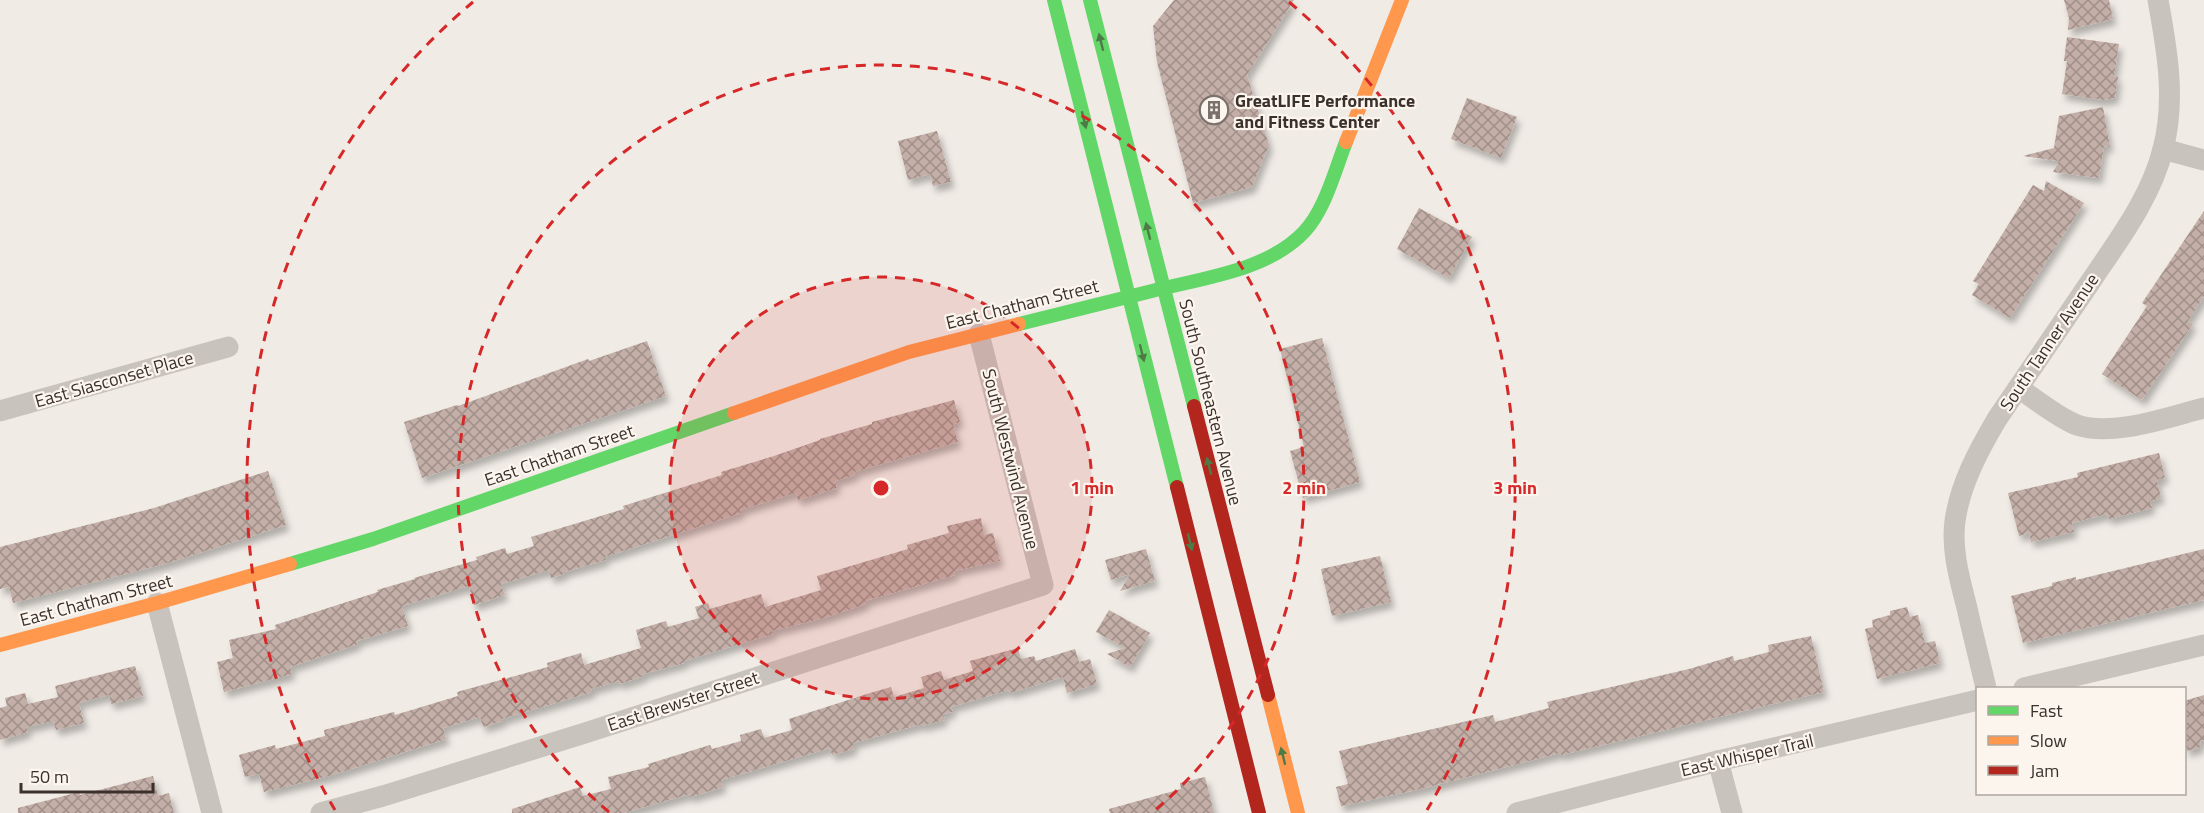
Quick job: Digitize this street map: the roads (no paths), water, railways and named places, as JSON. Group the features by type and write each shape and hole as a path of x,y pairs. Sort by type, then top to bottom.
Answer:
{"main road":[{"path":"1054,0 1259,813"},
{"name":"South Southeastern Avenue","path":"1090,0 1298,813"},
{"name":"East Chatham Street","path":"0,645 157,603 373,539 874,363 979,334 1212,276 1259,261 1284,249 1302,235 1318,213 1402,0"}],"street":[{"name":"South Tanner Avenue","path":"1986,687 1958,574 1954,548 1955,522 1962,493 1983,442 2110,252 2155,175 2168,125 2169,83 2166,45 2158,0"},
{"path":"2163,149 2204,160"},
{"name":"South Westwind Avenue","path":"979,334 1043,585"},
{"name":"East Siasconset Place","path":"0,411 228,347"},
{"path":"2018,388 2077,425 2091,427 2113,428 2137,424 2204,408"},
{"name":"East Brewster Street","path":"321,813 574,736 1043,585"},
{"path":"157,603 212,813"},
{"path":"2028,687 2204,645"},
{"name":"East Whisper Trail","path":"1517,813 1719,761 1976,700"},
{"path":"1719,761 1732,813"}],"place":[{"name":"GreatLIFE Performance and Fitness Center","path":"1214,110"}]}
